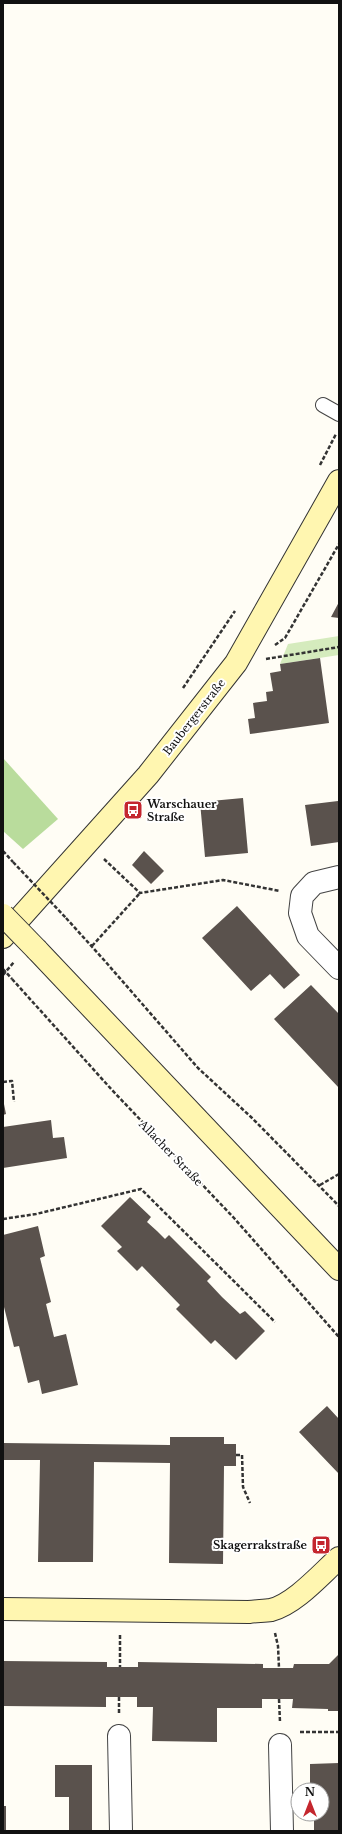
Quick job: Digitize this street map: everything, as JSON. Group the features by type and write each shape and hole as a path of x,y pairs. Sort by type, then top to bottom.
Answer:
{"street":[{"name":"Baubergerstraße","path":"6,926 88,844 148,775 236,663 339,481"},
{"path":"339,877 314,883 302,896 300,913 308,936 339,968"},
{"path":"6,926 37,950 339,1269"},
{"path":"3,1609 120,1612 249,1612 272,1609 295,1597 339,1558"},
{"path":"119,1736 121,1831"},
{"path":"282,1831 287,1739"}],"lane":[{"path":"323,405 339,414"}],"path":[{"path":"318,468 339,428"},
{"path":"273,646 285,638 339,544"},
{"path":"178,694 238,607"},
{"path":"236,663 339,647"},
{"path":"88,844 140,893"},
{"path":"3,851 92,946 198,1068 320,1185 339,1206"},
{"path":"23,880 28,874"},
{"path":"92,946 140,893 223,880 302,896"},
{"name":"Allacher Straße","path":"3,969 112,1090 234,1218 339,1337"},
{"path":"3,1082 12,1081 14,1102"},
{"path":"320,1185 339,1174"},
{"path":"3,1219 36,1214 142,1189 275,1322"},
{"path":"236,1455 242,1455 243,1488 250,1503"},
{"path":"272,1609 278,1646 278,1668"},
{"path":"120,1612 120,1667"},
{"path":"287,1739 339,1732"}],"green space":[{"path":"339,636 339,655 280,664 288,644"},
{"path":"3,758 58,819 23,849 3,831"}],"building":[{"path":"339,602 339,618 331,617"},
{"path":"320,658 329,723 250,734 248,719 255,718 253,703 267,701 266,692 273,691 270,673 281,671 280,664"},
{"path":"243,798 248,853 205,857 200,802"},
{"path":"338,801 339,842 311,846 305,805"},
{"path":"144,851 164,871 151,884 132,865"},
{"path":"237,906 300,975 284,989 270,974 251,991 202,938"},
{"path":"311,985 339,1014 339,1088 274,1019"},
{"path":"3,1099 6,1114 3,1115"},
{"path":"51,1120 53,1138 64,1137 67,1158 3,1168 3,1127"},
{"path":"130,1197 151,1217 147,1222 165,1239 169,1235 211,1277 207,1281 222,1297 240,1314 245,1311 265,1331 236,1360 215,1340 211,1344 176,1309 180,1305 142,1266 137,1271 117,1251 122,1247 101,1226"},
{"path":"38,1226 45,1256 40,1258 51,1302 46,1304 54,1337 66,1334 78,1385 42,1394 39,1380 28,1383 19,1346 14,1347 3,1303 3,1235"},
{"path":"327,1406 339,1419 339,1474 299,1432"},
{"path":"170,1437 224,1437 224,1444 236,1444 236,1466 224,1466 223,1564 169,1563 170,1463 94,1462 93,1562 38,1562 40,1460 3,1460 3,1443 170,1445"},
{"path":"339,1654 339,1711 328,1711 328,1709 292,1708 293,1699 262,1699 262,1708 217,1708 217,1742 152,1741 153,1707 137,1707 137,1697 106,1697 106,1707 3,1706 3,1661 107,1662 107,1667 138,1667 138,1662 263,1664 263,1668 293,1668 294,1664 329,1664"},
{"path":"339,1763 339,1831 314,1831 314,1822 330,1822 330,1782 310,1782 310,1764"},
{"path":"55,1765 92,1765 92,1831 69,1831 69,1797 55,1797"},
{"path":"3,1806 6,1806 6,1831 3,1831"}],"place":[{"name":"Warschauer Straße","path":"133,810"},
{"name":"Skagerrakstraße","path":"321,1545"}]}
